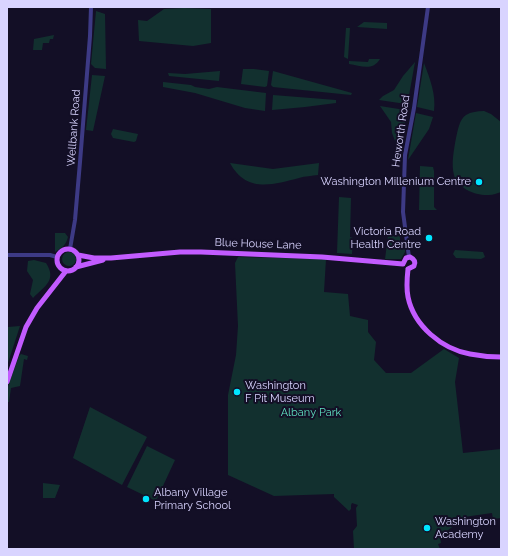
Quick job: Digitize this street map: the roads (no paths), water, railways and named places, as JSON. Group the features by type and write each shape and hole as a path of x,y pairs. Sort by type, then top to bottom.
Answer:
{"main road":[{"path":"70,249 78,255 94,258 111,258 76,267 74,270 66,271 58,264 60,252 70,249"},
{"name":"Blue House Lane","path":"111,258 180,252 201,252 310,256 403,264"},
{"path":"76,267 79,262 78,255"},
{"path":"408,269 413,268 415,263 414,260 409,257 405,259 403,264 408,269 407,289 410,305 420,322 431,335 445,345 469,354 501,358"},
{"path":"7,382 26,327 37,308 66,271"}],"street":[{"name":"Wellbank Road","path":"70,249 75,220 91,7"},
{"name":"Heworth Road","path":"409,257 403,212 405,155 414,108 428,7"},
{"path":"7,255 50,255 58,257"}],"place":[{"name":"Washington Millenium Centre","path":"479,182"},
{"name":"Victoria Road Health Centre","path":"429,238"},
{"name":"Washington F Pit Museum","path":"237,392"},
{"name":"Albany Village Primary School","path":"146,499"},
{"name":"Washington Academy","path":"427,528"}],"park label":[{"name":"Albany Park","path":"311,413"}]}
